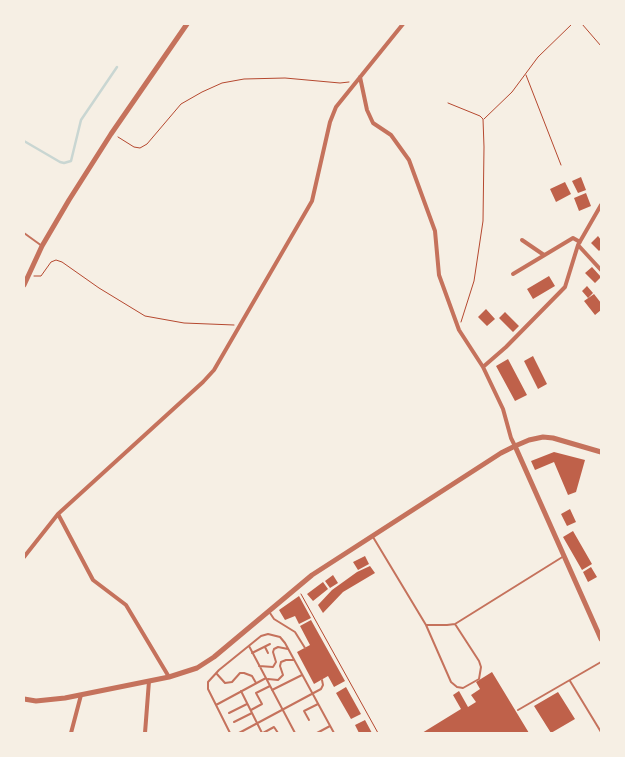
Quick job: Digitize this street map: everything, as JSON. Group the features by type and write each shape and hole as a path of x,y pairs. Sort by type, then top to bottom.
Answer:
{"street":[{"path":"24,285 42,246 69,200 111,134 187,24"},
{"path":"24,558 58,514 214,370 312,201 330,122 336,107 403,24"},
{"path":"358,79 367,110 373,122 391,135 409,160 435,230 439,275 458,326 483,367 503,409 514,446 601,639"},
{"path":"483,367 506,347 565,287 579,243 601,205"},
{"path":"595,214 601,214"},
{"path":"513,274 573,238 601,270"},
{"path":"522,240 544,255"},
{"path":"24,700 51,700 81,695 169,677 187,672 203,664 297,586 514,446 543,437 553,438 601,452"},
{"path":"58,514 93,580 126,605 169,677"},
{"path":"145,733 149,681"},
{"path":"71,733 81,695"}],"lane":[{"path":"24,233 42,246"},
{"path":"373,536 426,624 451,682 457,687 463,688 479,679 481,667 455,624"},
{"path":"426,624 447,626 455,624 564,556"},
{"path":"268,611 274,620 295,632 304,648"},
{"path":"230,733 208,689 208,682 248,646 261,636 268,634 280,637 288,648 334,733"},
{"path":"252,652 270,644"},
{"path":"248,646 295,732 291,733"},
{"path":"265,647 268,653"},
{"path":"259,666 273,667 276,662 274,649 278,647 288,648"},
{"path":"216,705 256,683 266,679 278,680 283,675 280,666 281,662 294,660"},
{"path":"518,710 601,662"},
{"path":"216,673 225,683 232,682 240,673 244,672 252,676 256,683"},
{"path":"272,690 302,675"},
{"path":"239,733 321,689 323,685 322,680"},
{"path":"570,681 601,732"},
{"path":"234,722 262,704 256,693 270,686"},
{"path":"241,691 262,733 274,727 278,733"},
{"path":"228,713 247,704"},
{"path":"308,720 304,711 318,704"},
{"path":"317,733 330,726"}],"path":[{"path":"458,326 463,320 474,281 483,221 483,119 512,92 538,57 572,24"},
{"path":"582,24 601,46"},
{"path":"526,74 561,164"},
{"path":"111,134 134,147 140,148 147,144 181,104 222,83 244,79 285,78 340,83 358,79"},
{"path":"448,103 483,119"},
{"path":"29,274 42,276 51,262 56,260 62,262 99,288 145,316 184,323 240,325"},
{"path":"297,586 378,733"}],"building":[{"path":"581,177 586,190 578,193 572,181"},
{"path":"565,182 571,194 556,202 550,189"},
{"path":"586,193 591,206 579,211 574,198"},
{"path":"598,236 601,240 601,249 599,251 591,243"},
{"path":"592,267 601,277 595,283 585,273"},
{"path":"549,276 555,286 533,299 527,289"},
{"path":"587,286 593,293 588,298 582,291"},
{"path":"594,294 601,303 601,310 595,315 584,301"},
{"path":"486,309 495,319 487,326 478,317"},
{"path":"505,312 519,326 513,332 499,318"},
{"path":"533,356 547,384 538,389 524,361"},
{"path":"508,359 527,395 515,401 496,366"},
{"path":"554,452 585,460 576,492 568,495 554,462 535,470 531,461"},
{"path":"570,509 576,522 567,526 561,514"},
{"path":"573,531 592,564 582,570 563,537"},
{"path":"365,556 369,564 358,570 353,562"},
{"path":"370,566 375,573 343,592 323,613 318,605 332,590 357,572"},
{"path":"591,567 597,577 588,582 583,572"},
{"path":"333,575 338,583 330,588 325,581"},
{"path":"323,582 328,589 313,601 307,594"},
{"path":"299,596 311,618 299,624 295,616 285,620 279,610"},
{"path":"311,620 345,681 334,687 328,676 314,684 297,652 310,645 300,626"},
{"path":"492,672 529,733 422,733 461,709 453,695 459,691 468,707 476,702 471,695 480,689 476,682"},
{"path":"346,687 361,714 351,719 336,693"},
{"path":"558,692 575,719 551,733 534,706"},
{"path":"365,720 372,733 359,733 355,725"}],"waterway":[{"path":"24,141 60,162 71,161 81,120 117,67"}]}
